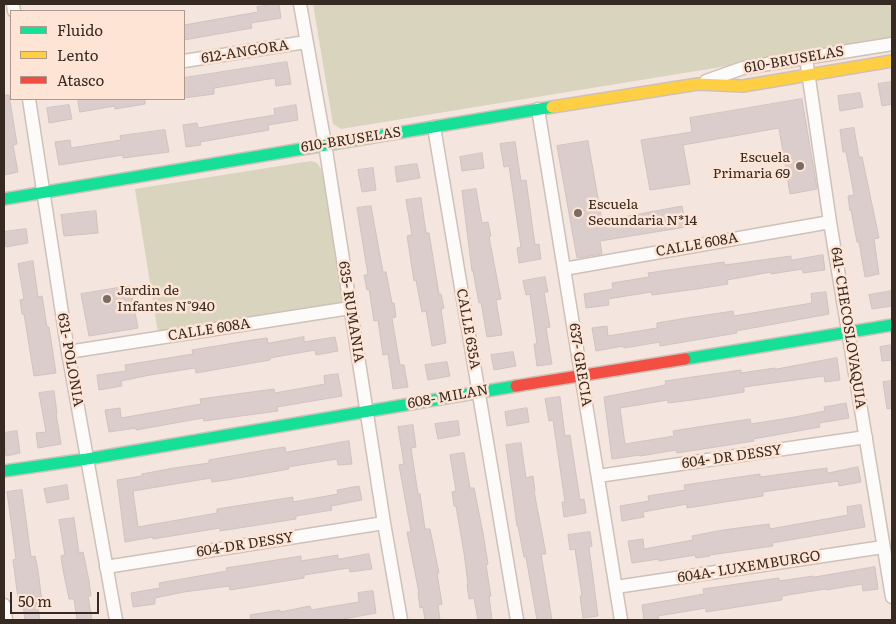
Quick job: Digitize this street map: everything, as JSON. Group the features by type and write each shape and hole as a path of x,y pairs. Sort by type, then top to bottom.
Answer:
{"street":[{"name":"635- RUMANIA","path":"300,4 325,144 384,523 402,620"},
{"name":"612-ANGORA","path":"185,61 306,42"},
{"name":"610-BRUSELAS","path":"4,199 325,144 698,84 743,68 892,44"},
{"name":"641- CHECOSLOVAQUIA","path":"806,58 830,222 892,597"},
{"name":"610-BRUSELAS","path":"698,84 743,86 892,61"},
{"name":"631- POLONIA","path":"29,100 68,352 116,620"},
{"name":"637- GRECIA","path":"538,109 621,620"},
{"name":"CALLE 635A","path":"434,127 517,620"},
{"name":"CALLE 608A","path":"564,269 830,222"},
{"name":"CALLE 608A","path":"68,352 350,308"},
{"name":"608- MILAN","path":"4,471 87,459 478,392 892,325"},
{"name":"604- DR DESSY","path":"598,476 866,437"},
{"name":"604-DR DESSY","path":"106,567 384,523"},
{"name":"604A- LUXEMBURGO","path":"616,587 883,547"},
{"path":"4,606 6,620"}],"shaded area":[{"path":"313,4 892,4 892,39 341,129 333,124"},
{"path":"311,161 317,163 322,170 344,296 342,302 335,306 158,333 135,189"}],"building":[{"path":"279,4 281,18 251,23 252,28 185,40 185,25 258,12 257,7"},
{"path":"287,62 291,84 276,86 275,78 214,88 214,94 185,98 185,78"},
{"path":"892,82 892,104 882,106 878,84"},
{"path":"860,93 863,107 840,111 838,96"},
{"path":"4,95 9,95 17,144 13,145 18,172 4,175"},
{"name":"Escuela Primaria 69","path":"802,99 817,189 790,194 779,128 683,145 690,184 650,190 641,140 692,132 690,118"},
{"path":"78,100 145,100 145,104 115,109 115,106 80,112"},
{"path":"69,105 72,119 49,123 47,108"},
{"path":"296,105 298,120 268,125 269,130 200,142 201,145 186,147 183,125 197,123 198,128 275,115 274,109"},
{"path":"854,128 859,157 862,157 879,238 874,239 879,274 865,277 859,242 857,242 850,211 848,196 854,195 846,152 843,152 840,130"},
{"path":"165,130 169,152 123,158 123,155 59,165 55,142 70,140 71,148 121,140 120,136"},
{"path":"588,141 602,221 682,206 686,227 600,241 602,254 577,258 557,146"},
{"path":"515,142 521,181 526,180 535,245 539,244 541,259 519,263 517,248 521,247 509,166 504,167 500,144"},
{"path":"482,153 484,168 462,171 460,157"},
{"path":"417,164 420,178 397,182 395,167"},
{"path":"373,168 376,190 362,192 358,170"},
{"path":"476,189 482,223 488,222 491,236 489,237 501,299 496,300 502,335 487,337 481,302 479,303 472,271 462,191"},
{"path":"421,198 426,233 429,233 439,294 441,294 444,308 441,309 446,343 432,346 426,311 422,312 416,280 414,281 407,236 412,235 406,200"},
{"path":"371,206 383,272 386,272 392,303 394,303 396,317 392,318 400,365 404,365 408,387 393,389 388,354 383,355 378,320 374,321 369,289 367,290 364,275 368,275 357,208"},
{"path":"96,211 98,233 64,236 61,215"},
{"path":"26,229 28,243 6,247 4,232"},
{"path":"823,255 825,270 803,273 802,269 771,274 771,272 727,280 728,284 652,295 651,292 608,299 609,305 586,308 584,294 613,289 612,283 649,277 648,273 724,262 725,265 791,256 791,260"},
{"path":"33,261 38,297 42,296 47,327 49,327 56,373 34,376 20,300 24,299 18,264"},
{"path":"545,277 548,292 544,292 550,327 546,328 552,364 537,366 534,344 537,344 530,294 526,295 523,281"},
{"path":"130,286 138,328 89,336 81,294"},
{"path":"892,291 892,306 872,309 869,295"},
{"path":"826,292 829,314 736,331 737,333 660,346 660,342 596,351 592,328 607,326 608,336 657,328 657,323 687,318 733,311 734,316 812,303 811,294"},
{"path":"304,337 304,342 335,337 338,351 316,355 315,350 196,373 195,368 150,375 121,381 122,386 99,390 97,375 126,371 125,365 193,354 192,350 252,340 267,338 268,343"},
{"path":"892,345 892,360 882,361 880,347"},
{"path":"513,352 516,366 494,370 491,355"},
{"path":"837,358 840,380 825,382 824,376 744,387 744,392 700,399 668,403 668,400 620,408 625,444 674,436 673,431 704,426 750,419 751,424 795,417 825,411 824,407 846,403 849,418 819,423 820,427 753,439 754,441 677,453 676,450 612,459 604,397 666,385 665,381 741,370 741,373 775,369"},
{"path":"447,362 450,376 428,380 425,365"},
{"path":"338,374 342,396 277,407 278,411 204,421 203,418 136,430 136,428 109,432 105,410 120,408 121,418 201,404 200,399 274,389 275,393 325,384 324,376"},
{"path":"892,381 892,408 887,409 883,382"},
{"path":"54,391 61,444 38,448 36,433 46,432 39,393"},
{"path":"560,397 565,436 570,435 580,500 584,499 586,513 564,517 562,502 565,502 553,420 549,421 545,399"},
{"path":"527,408 529,422 507,426 505,412"},
{"path":"458,421 460,435 438,439 435,424"},
{"path":"413,425 416,447 411,448 418,494 420,494 425,529 430,529 439,573 437,573 442,604 438,605 440,620 425,620 423,607 420,608 419,593 407,532 411,532 399,465 404,464 398,427"},
{"path":"17,431 20,453 6,456 4,433"},
{"path":"349,441 352,464 338,465 337,459 227,480 212,482 211,478 133,491 138,527 217,513 217,509 293,497 293,502 338,494 337,490 359,486 362,500 331,506 332,510 296,516 296,519 220,531 220,528 125,542 117,480 271,449 285,447 286,452"},
{"path":"521,443 526,478 533,476 546,554 541,554 552,620 537,620 526,557 524,557 517,526 506,445"},
{"path":"464,453 470,488 474,488 483,533 488,564 486,565 491,596 489,596 492,620 478,620 474,598 469,599 464,553 452,492 456,491 450,455"},
{"path":"858,467 861,482 839,486 838,481 763,492 763,496 687,508 687,504 643,512 644,517 622,521 620,506 649,501 648,496 685,490 684,485 760,474 760,477 827,468 827,473"},
{"path":"67,485 69,499 47,503 44,489"},
{"path":"22,490 31,557 35,556 38,570 42,602 37,603 40,620 25,620 23,605 19,606 13,560 16,559 7,492"},
{"path":"861,505 865,527 772,543 773,546 710,556 696,558 695,555 632,563 628,541 643,539 644,549 693,540 692,536 723,530 769,524 770,529 848,515 847,507"},
{"path":"74,518 79,553 83,552 89,581 91,596 88,596 92,620 77,620 74,599 69,599 63,570 61,556 65,555 59,520"},
{"path":"590,532 592,546 589,547 598,616 583,618 580,596 582,596 575,549 570,550 568,535"},
{"path":"369,554 372,569 350,572 349,568 304,575 304,578 230,590 229,586 184,592 155,598 155,604 133,607 131,593 160,588 159,583 227,571 226,568 301,556 301,561 338,555 338,559"},
{"path":"875,567 878,589 863,591 862,584 782,596 782,600 706,612 706,608 658,616 659,620 644,620 642,605 704,594 703,589 779,578 779,581 813,577"},
{"path":"373,591 376,613 338,620 251,620 250,615 310,606 311,610 359,602 358,593"}],"traffic: fast":[{"path":"4,199 552,107"},
{"path":"685,359 892,325"},
{"path":"4,471 87,459 516,386"}],"traffic: slow":[{"path":"552,107 698,84 743,86 892,61"}],"traffic: jam":[{"path":"516,386 685,359"}],"place":[{"name":"Escuela Primaria 69","path":"800,166"},
{"name":"Escuela Secundaria N*14","path":"578,213"},
{"name":"Jardin de Infantes N°940","path":"107,299"}]}
